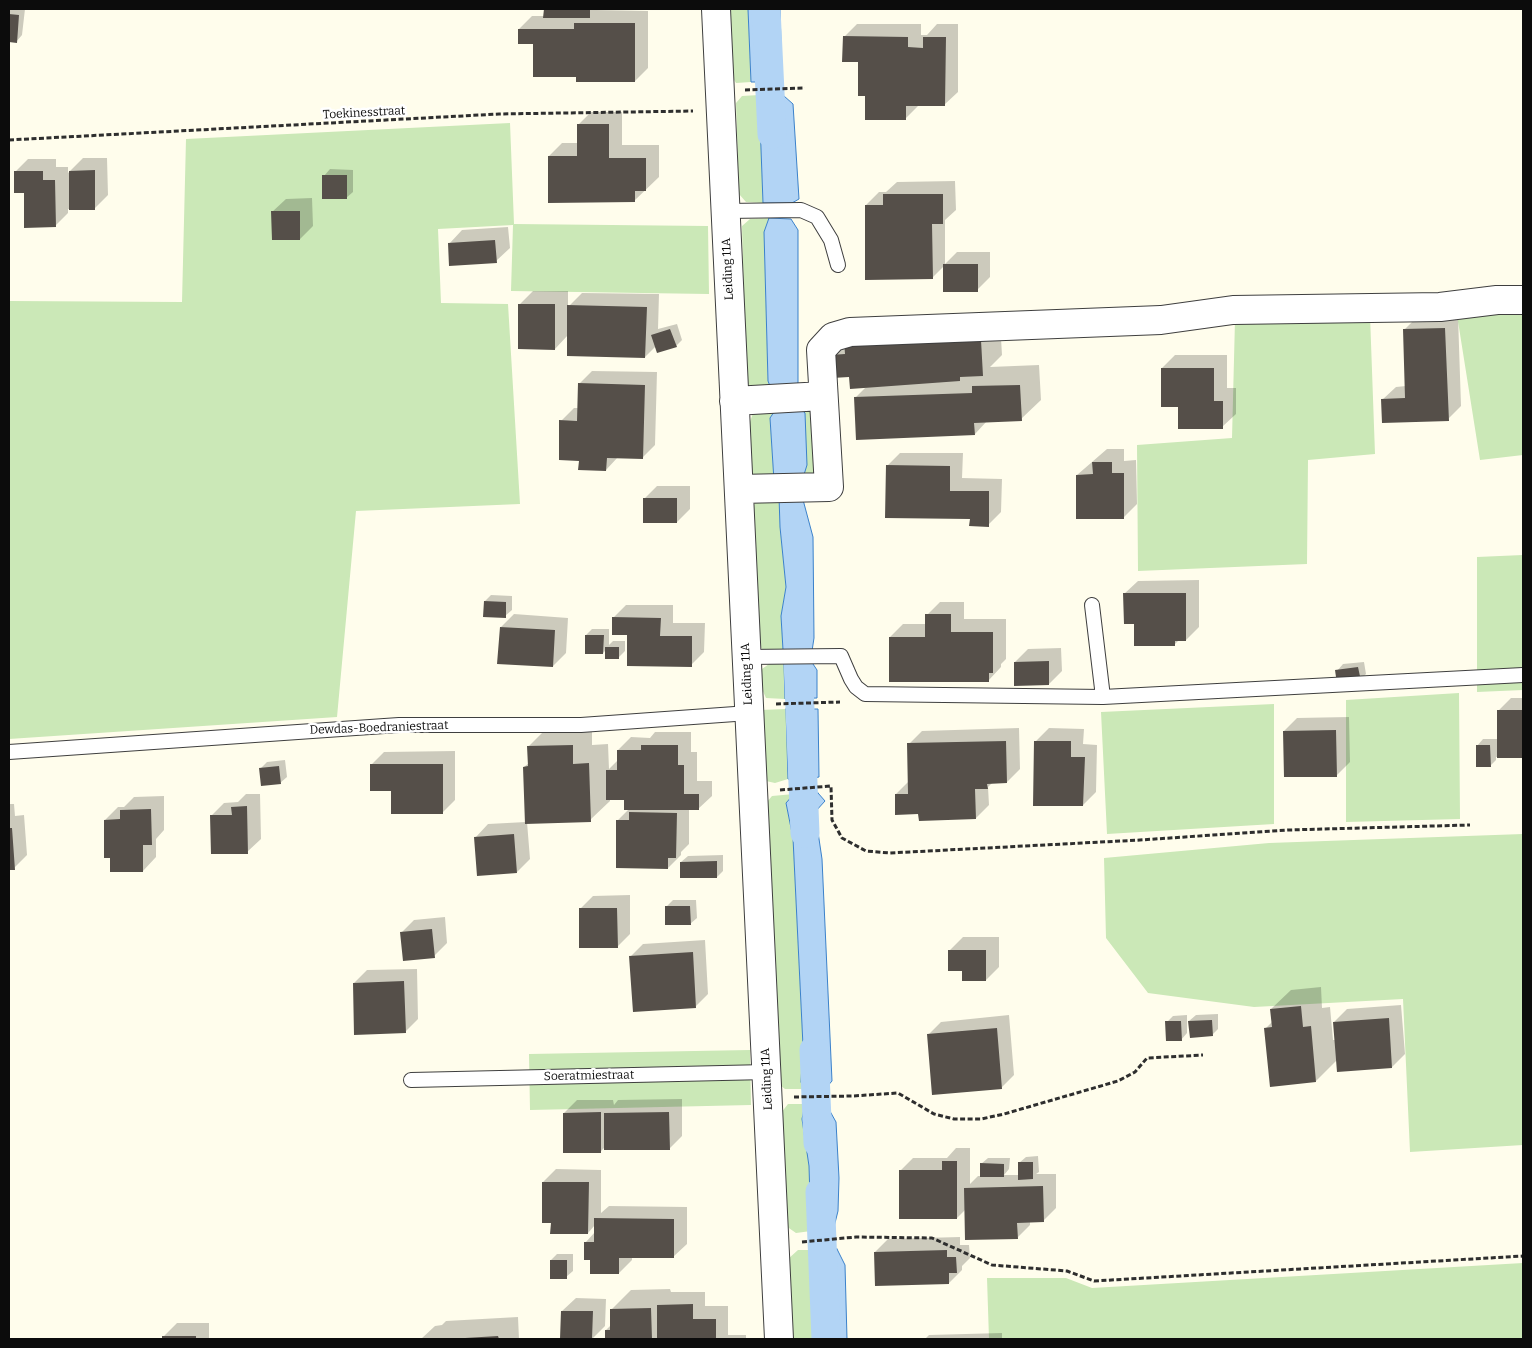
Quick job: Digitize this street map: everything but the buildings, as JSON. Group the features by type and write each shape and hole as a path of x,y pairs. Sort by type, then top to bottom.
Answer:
{"street":[{"name":"Leiding 11A","path":"716,9 726,212 749,489 756,657 749,709 752,792 780,1339"},
{"path":"749,489 829,487 810,397 821,350 834,337 850,332 1161,320 1233,310 1440,307 1498,300 1523,300"},
{"path":"742,400 810,397"}],"lane":[{"path":"726,212 801,210 818,217 831,240 838,265"},
{"path":"1092,605 1103,697"},
{"path":"756,657 841,656 856,687 865,694 1103,697 1523,675"},
{"name":"Dewdas-Boedraniestraat","path":"9,752 399,725 581,724 749,709"},
{"name":"Soeratmiestraat","path":"412,1080 768,1084"}],"path":[{"name":"Toekinesstraat","path":"9,140 499,114 721,100 804,88"},
{"path":"749,709 840,702"},
{"path":"752,792 831,786 832,820 842,838 866,851 890,853 1288,830 1470,825"},
{"path":"768,1084 853,1096 898,1093 934,1114 954,1119 980,1119 1004,1114 1118,1080 1135,1072 1147,1058 1203,1055"},
{"path":"774,1244 856,1237 932,1238 992,1265 1067,1270 1094,1281 1523,1256"}],"green space":[{"path":"730,9 748,9 751,82 736,83 733,78"},
{"path":"759,95 763,203 746,202 739,194 736,103 742,96"},
{"path":"510,123 514,224 708,226 709,294 511,291 513,225 438,229 441,303 508,304 520,504 356,511 337,717 9,739 9,301 182,302 186,139"},
{"path":"769,218 764,232 768,381 772,391 751,390 746,379 742,226 750,219"},
{"path":"1523,309 1523,455 1480,460 1457,315"},
{"path":"1370,315 1375,454 1308,460 1307,564 1138,571 1137,445 1232,438 1235,320"},
{"path":"812,404 818,475 802,481 796,405"},
{"path":"778,406 770,418 774,481 753,479 750,471 749,425 753,413"},
{"path":"779,496 786,587 781,616 783,650 762,649 756,641 753,507 758,497"},
{"path":"1523,555 1523,690 1477,692 1477,557"},
{"path":"769,664 784,664 785,699 766,698 762,689 762,669"},
{"path":"1459,693 1460,819 1346,822 1346,700"},
{"path":"1274,704 1274,824 1107,834 1101,712"},
{"path":"786,709 788,779 775,783 766,781 760,710"},
{"path":"794,794 786,803 793,838 803,1046 801,1082 804,1089 785,1089 780,1085 767,802 772,796"},
{"path":"1523,834 1523,1145 1410,1152 1403,999 1254,1007 1148,993 1106,938 1104,858 1269,843"},
{"path":"750,1050 751,1105 530,1110 529,1054"},
{"path":"788,1104 805,1104 802,1119 809,1166 811,1231 796,1233 786,1226 781,1113"},
{"path":"798,1250 817,1250 812,1265 816,1339 792,1339 788,1259"},
{"path":"1523,1263 1523,1339 989,1339 987,1278 1066,1278 1092,1288"}],"water":[{"path":"748,9 780,9 782,82 751,82"},
{"path":"759,95 784,96 793,104 799,199 792,203 763,203"},
{"path":"769,218 791,219 798,230 798,383 792,391 772,391 768,381 764,232"},
{"path":"796,405 805,413 807,465 802,481 774,481 770,418 778,406"},
{"path":"779,496 802,496 813,537 814,638 812,651 783,650 781,616 786,587"},
{"path":"784,664 813,664 817,670 817,698 785,699"},
{"path":"786,709 818,709 819,777 797,781 788,779"},
{"path":"818,793 825,801 815,812 822,859 832,1081 825,1089 804,1089 801,1082 803,1046 793,838 786,803 794,794"},
{"path":"805,1104 826,1104 836,1122 839,1178 838,1211 833,1231 811,1231 809,1166 802,1119"},
{"path":"837,1249 845,1265 847,1339 816,1339 812,1265 817,1250"}],"waterway":[{"path":"766,9 772,134"},
{"path":"798,660 805,833"},
{"path":"814,1050 818,1143"},
{"path":"820,1192 826,1339"}]}
